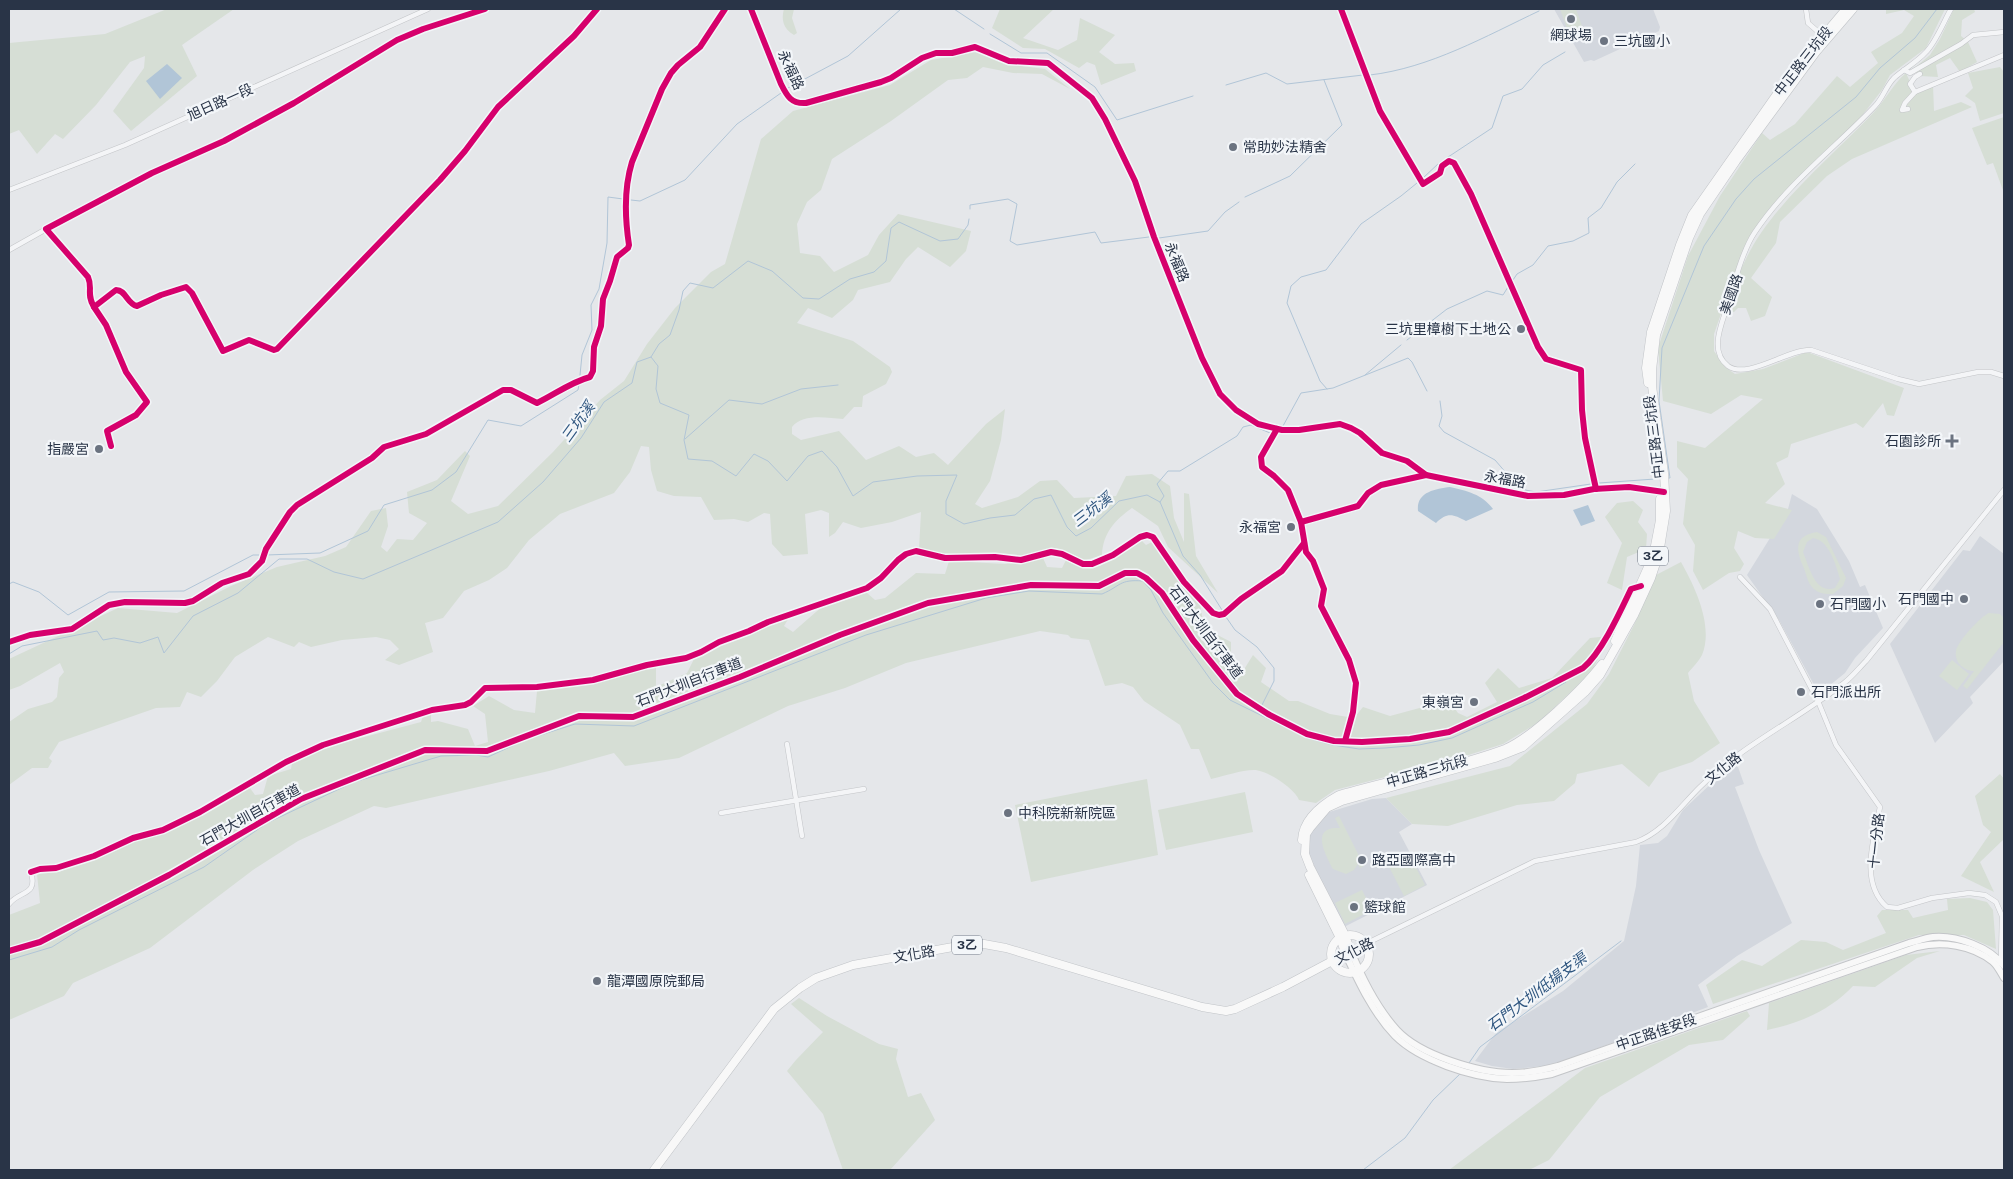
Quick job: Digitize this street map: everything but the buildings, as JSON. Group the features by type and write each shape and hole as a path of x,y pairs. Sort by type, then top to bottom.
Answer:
{"main road":[{"name":"中正路三坑段","path":"1348,953 1305,854 1306,834 1327,808 1342,801 1494,758 1523,747 1585,692 1600,676 1615,651 1651,578 1659,554 1666,511 1662,492 1664,473 1652,386 1652,370 1656,335 1688,238 1700,214 1736,161 1846,9"},
{"name":"中正路三坑段","path":"1824,37 1853,9"},
{"path":"1342,936 1359,938 1366,944 1368,952 1367,961 1356,971 1342,971 1332,962 1331,952 1334,944 1342,936"},
{"name":"中正路佳安段","path":"1348,953 1378,1016 1404,1044 1448,1066 1506,1079 1532,1078 1552,1074 1932,943 1948,944 2000,963"},
{"name":"文化路","path":"654,1170 774,1010 800,988 833,971 964,945 984,944 1025,953 1202,1007 1226,1012 1248,1004 1348,953"},
{"path":"2000,963 2004,978"}],"street":[{"name":"旭日路一段","path":"9,190 125,145 428,9"},
{"path":"9,250 152,172 224,141 294,102 397,40 422,29 485,9"},
{"name":"永福路","path":"751,9 781,84 792,102 806,103 881,82 891,78 922,58 936,53 952,53 976,47 1009,61 1048,63 1086,92 1105,119 1135,181 1154,237 1202,358 1220,394 1236,410 1258,424 1282,430 1340,424 1360,433 1382,453 1407,461 1426,475 1528,496 1564,495 1629,487 1662,492"},
{"path":"1806,9 1808,23 1824,37"},
{"name":"美國路","path":"1951,9 1928,50 1892,80 1877,105 1807,172 1754,233 1743,258 1718,332 1718,349 1720,357 1728,366 1743,370 1758,367 1803,350 1811,350 1898,379 1919,384 1978,372 1991,372 2004,376"},
{"path":"1904,70 1910,73 1961,44 1973,35 2004,32"},
{"path":"1908,109 1902,110 1905,103 1915,92 2004,56"},
{"path":"1915,92 1910,84 1920,74"},
{"name":"文化路","path":"1348,953 1535,861 1636,842 1650,837 1722,768 1758,740 1846,682 1866,661 2004,490"},
{"name":"十一分路","path":"1740,577 1770,609 1818,701 1836,744 1880,807 1871,854 1872,882 1876,895 1887,907 1898,908 1932,898 1969,893 1984,895 1996,902 2002,916 2000,963"},
{"path":"787,744 802,836"},
{"path":"721,813 864,789"},
{"path":"9,904 32,887 34,882 31,872"}],"shaded area":[{"path":"167,9 234,9 182,45 197,76 131,131 113,111 144,68 145,56 130,62 96,105 63,139 55,134 37,154 19,130 9,134 9,43 105,34"},
{"path":"784,9 794,9 792,18 797,33 794,35 787,30 784,23"},
{"path":"1000,9 1054,9 1023,38 1058,50 1077,40 1080,18 1115,35 1099,52 1115,64 1134,63 1136,71 1101,85 1095,65 1087,62 1079,68 1045,49 1023,48 992,28"},
{"name":"三坑國小","path":"1554,9 1653,9 1660,27 1659,31 1594,61 1584,62"},
{"name":"網球場","path":"1560,9 1576,9 1583,29 1569,34"},
{"path":"1886,9 1945,9 1926,48 1890,75 1882,90 1861,117 1774,206 1740,259 1714,334 1714,351 1725,367 1735,374 1763,369 1807,352 1904,388 1894,416 1887,415 1883,403 1863,428 1856,423 1791,444 1788,457 1776,463 1785,484 1765,503 1792,510 1774,539 1755,538 1738,531 1734,548 1744,564 1740,571 1729,573 1703,590 1693,571 1695,545 1683,524 1688,479 1677,467 1677,441 1705,448 1763,399 1741,395 1711,414 1663,401 1658,348 1688,256 1720,196 1762,133 1770,140 1795,124 1837,76 1850,87 1878,63 1871,52 1902,33 1914,16 1904,10 1886,14"},
{"path":"1954,9 1974,9 1975,12 1962,20 1961,36 1968,42 1977,62 1960,72 1950,58 1936,65 1938,77 1920,76 1912,70 1930,55"},
{"path":"977,52 1007,64 1045,69 1070,89 1042,74 1013,73 983,67 967,78 948,80 891,121 832,159 821,190 807,202 797,224 800,253 820,256 834,272 868,255 879,235 898,214 971,231 966,251 950,267 918,247 906,259 890,282 858,290 853,300 832,318 808,308 797,323 853,341 890,367 892,372 886,384 863,396 862,407 854,407 843,419 816,417 802,420 792,427 792,434 801,440 839,431 866,460 899,446 916,457 934,453 948,465 986,424 1005,409 1001,440 990,481 975,504 982,508 1018,497 1040,481 1057,480 1074,498 1116,496 1126,476 1152,474 1170,486 1174,518 1184,542 1184,493 1189,494 1196,556 1218,593 1168,547 1158,526 1132,508 1115,522 1107,534 1102,555 1083,561 1056,548 1018,557 945,554 919,549 921,512 892,522 861,528 843,522 835,533 829,537 829,513 821,510 805,514 808,554 783,556 772,544 770,514 764,513 748,522 734,519 714,520 701,497 674,496 657,491 651,470 649,447 641,446 630,472 614,493 560,514 529,540 507,568 489,580 464,591 443,618 425,623 433,652 399,665 385,660 399,649 390,640 376,637 342,640 311,647 299,642 294,647 268,637 235,657 217,681 201,697 187,692 180,707 156,708 59,742 49,758 52,761 48,768 32,768 9,785 9,722 28,709 52,702 57,697 59,678 64,672 60,663 20,686 9,690 9,659 118,608 177,613 231,586 277,567 325,556 346,547 371,511 386,508 388,526 381,547 387,552 397,539 413,540 427,523 409,513 407,492 437,480 465,451 470,456 451,501 468,514 498,506 553,452 600,400 624,381 647,344 675,308 711,272 725,264 761,139 793,111 890,85 931,60"},
{"path":"2000,67 2004,72 2004,113 1980,121 1975,103 1965,96 1973,88 1968,73"},
{"path":"1906,73 1914,91 1933,85 1934,111 1961,102 1972,107 1852,159 1827,176 1780,222 1776,243 1751,278 1772,297 1765,316 1751,321 1746,308 1738,308 1734,312 1727,311 1742,267 1756,241 1770,221 1804,182 1875,111"},
{"path":"2004,117 2004,193 1993,163 1987,165 1972,128"},
{"name":"石門國小","path":"1792,494 1817,509 1849,561 1860,587 1865,585 1883,628 1855,658 1845,673 1819,694 1779,620 1747,575 1788,509"},
{"path":"1633,501 1643,510 1638,522 1647,534 1646,549 1627,557 1622,590 1607,583 1622,543 1605,517 1617,503"},
{"path":"1817,532 1826,537 1846,578 1843,586 1833,594 1819,592 1808,581 1798,547 1799,542 1808,534","holes":["1813,538 1819,540 1828,548 1836,567 1840,579 1835,588 1828,589 1818,583 1810,571 1803,552 1807,542"]},
{"name":"石門國中","path":"1980,536 2004,554 2004,661 1970,697 1973,703 1935,743 1890,644 1963,550 1970,551"},
{"path":"1140,539 1146,545 1154,541 1181,582 1200,603 1204,628 1231,642 1231,659 1243,671 1253,655 1266,668 1261,682 1289,701 1298,701 1330,714 1354,718 1363,707 1390,716 1449,700 1458,713 1467,717 1497,702 1485,683 1498,668 1519,688 1552,678 1590,638 1609,636 1593,669 1575,688 1539,722 1503,744 1459,758 1335,790 1316,803 1299,800 1286,786 1260,771 1244,771 1211,779 1199,749 1191,749 1180,725 1144,701 1133,687 1122,683 1105,686 1089,640 1040,631 906,663 845,688 788,706 679,758 625,766 614,753 549,771 386,808 374,806 298,841 253,870 150,948 73,983 64,996 9,1020 9,915 40,903 37,874 59,872 130,842 147,838 178,826 250,788 255,795 263,794 268,776 291,769 292,763 319,749 421,722 423,716 431,713 431,722 438,721 468,729 475,746 488,742 485,714 473,706 489,696 514,710 535,713 537,691 582,684 656,666 656,687 687,673 694,659 719,644 733,641 790,616 784,626 793,632 824,605 866,592 875,600 885,598 916,573 945,574 949,561 1005,564 1043,558 1047,567 1062,568 1066,560 1085,567 1100,566"},
{"path":"1681,562 1697,595 1706,632 1702,655 1688,673 1694,701 1720,743 1692,762 1659,773 1649,787 1622,764 1577,774 1575,783 1554,801 1517,805 1448,826 1412,824 1386,798 1510,766 1587,704 1609,674 1634,625 1656,575"},
{"path":"1989,613 2000,614 2004,618 2004,642 1967,689 1963,686 1974,671 1970,671 1960,665 1956,655 1957,647 1970,630"},
{"path":"1952,660 1969,674 1957,690 1939,676"},
{"path":"1731,765 1738,767 1744,784 1735,787 1759,850 1792,923 1737,956 1698,985 1708,1007 1553,1065 1513,1069 1475,1061 1496,1033 1563,991 1624,941 1636,886 1640,845 1658,843 1667,836 1683,810"},
{"path":"2000,774 2004,779 2004,839 1980,862 1994,892 1961,876 1991,832 1983,825 1975,796"},
{"path":"1147,779 1158,855 1031,882 1015,805"},
{"path":"1245,792 1253,832 1166,850 1158,810"},
{"name":"路亞國際高中","path":"1386,798 1412,824 1399,832 1427,885 1344,927 1312,866 1309,853 1310,834 1326,813 1372,799"},
{"path":"1339,816 1364,866 1360,868 1358,864 1354,870 1346,874 1333,869 1322,842 1322,836 1325,832 1340,828 1335,818"},
{"path":"1408,852 1425,885 1404,896 1387,863"},
{"name":"籃球館","path":"1362,890 1372,910 1345,924 1335,903"},
{"path":"1970,898 1987,902 1993,910 1996,949 1964,935 1919,935 1713,1004 1706,985 1742,960 1762,966 1801,940 1826,942 1843,950 1886,933 1877,916 1882,910 1908,910 1913,918 1948,910 1947,899"},
{"path":"1940,951 1917,958 1875,987 1853,986 1835,1002 1813,1015 1767,1030 1769,1003 1906,955"},
{"path":"799,998 827,1016 879,1044 898,1049 896,1059 908,1097 921,1093 935,1120 890,1170 843,1170 823,1114 787,1071 823,1032 791,1004"},
{"path":"1747,1011 1750,1016 1723,1040 1689,1045 1600,1097 1549,1160 1529,1170 1449,1170 1585,1068"}],"water":[{"path":"167,64 182,78 160,99 146,81"},
{"path":"1450,487 1479,497 1493,509 1466,521 1450,515 1436,523 1418,511 1418,505 1423,496 1433,490"},
{"path":"1588,505 1595,521 1581,526 1573,510"}],"waterway":[{"path":"557,48 595,9"},
{"path":"788,88 848,56 901,9"},
{"path":"954,9 984,29"},
{"path":"1668,478 1670,478 1659,401 1662,348 1704,246 1736,199 1754,179 1856,97 1880,68 1915,38 1937,9"},
{"path":"1370,75 1414,66 1436,58 1539,11"},
{"path":"990,34 1021,53 1047,53 1095,87 1117,120 1193,96"},
{"path":"1423,178 1439,163 1492,128 1503,96 1522,89 1543,65 1565,52"},
{"path":"1226,85 1266,73 1287,84 1363,75"},
{"path":"1245,197 1290,176 1342,125 1324,80"},
{"path":"631,200 640,201 685,180 737,124 781,93"},
{"path":"1513,280 1517,274 1533,265 1548,246 1573,241 1589,233 1588,218 1601,208 1617,182 1635,164"},
{"path":"1327,389 1320,381 1287,303 1291,286 1301,277 1326,270 1361,224 1417,183"},
{"path":"580,375 582,355 592,330 591,305 599,289 607,243 608,197 623,199"},
{"path":"970,209 970,205 1008,199 1017,204 1010,241 1017,245 1095,232 1101,243 1149,237"},
{"path":"1156,235 1159,238 1208,231 1225,212 1239,202"},
{"path":"651,357 659,344 670,335 679,310 683,291 690,283 713,288 748,261 772,271 803,298 819,299 850,279 874,272 886,261 891,228 899,222 940,241 958,239 968,225 969,219"},
{"path":"1407,340 1447,309 1487,291 1503,295 1508,287"},
{"path":"1365,375 1401,345"},
{"name":"三坑溪","path":"9,654 22,646 97,631 103,640 114,638 140,643 158,637 164,653 193,616 238,593 279,559 307,559 334,572 363,579 498,522 543,482 581,438 604,402 632,383 637,362 651,357 658,366 656,389 660,403 689,415 684,440 688,459 712,461 736,476 754,454 768,461 787,481 808,456 822,451 837,467 853,496 873,482 917,476 957,475 946,501 946,514 964,524 1015,515 1034,499 1051,495 1067,527 1076,536 1091,528 1119,501 1147,495 1160,502 1183,556 1200,575 1222,610"},
{"path":"1283,426 1301,393 1333,388 1408,358 1427,391"},
{"path":"267,555 320,553 368,531 384,505 432,490 456,472 488,420 521,426 578,390 579,384"},
{"path":"685,439 729,400 762,404 801,389 838,385"},
{"path":"1440,401 1442,416 1439,426 1444,432 1495,460 1520,489 1536,492 1591,484"},
{"path":"1160,502 1164,496 1157,484 1168,471 1180,471 1237,436 1243,427 1251,425 1270,433"},
{"path":"1599,483 1655,479"},
{"path":"9,584 13,582 39,592 68,615 109,592 184,591 253,555 259,555"},
{"path":"9,960 52,947 79,930 204,867 267,823 354,782 441,756 476,755 488,757 525,740 575,724 634,726 866,635 986,598 1029,591 1102,594 1124,582 1143,581 1151,590 1163,613 1213,683 1230,700 1307,738 1359,749 1419,745 1452,738 1533,702 1566,682"},
{"name":"三坑溪","path":"1226,617 1235,630 1257,647 1274,668 1274,681 1258,713"},
{"name":"石門大圳低揚支渠","path":"1469,1063 1480,1047 1621,941"},
{"name":"石門大圳低揚支渠","path":"1363,1170 1405,1138 1433,1100 1461,1073"}],"cycle path":[{"path":"485,9 423,29 397,40 294,103 224,141 152,173 46,229 88,277 90,298 94,307 116,290 122,292 131,303 137,306 161,295 186,287 192,293 223,351 249,340 274,350 277,349 440,180 465,151 498,107 574,36 597,9"},
{"path":"9,642 30,635 72,629 109,605 125,602 185,603 193,601 222,583 249,574 262,561 266,549 290,512 297,505 372,458 384,447 426,434 503,390 511,390 537,403 569,385 590,377 593,371 594,347 601,326 603,299 617,257 629,245 626,203 629,172 632,162 662,89 671,73 700,47 725,9"},
{"path":"751,9 781,84 793,101 806,103 881,82 891,78 922,58 936,53 952,53 975,47 1009,61 1048,63 1092,98 1105,119 1135,181 1154,237 1202,358 1220,394 1236,410 1258,424 1282,430 1299,430 1340,424 1360,433 1382,453 1407,461 1426,475 1528,496 1564,495 1594,489 1629,487 1664,492"},
{"path":"1341,9 1380,111 1423,184 1440,173 1442,166 1449,161 1454,163 1471,194 1538,347 1546,359 1581,370 1585,438 1596,489"},
{"path":"94,307 106,325 126,372 147,402 136,415 107,431 111,446"},
{"path":"1277,429 1261,457 1262,467 1288,490 1301,522 1306,552 1313,561 1324,589 1321,606 1349,660 1356,683 1353,712 1345,741"},
{"path":"1301,522 1358,506 1368,493 1381,485 1426,475"},
{"name":"石門大圳自行車道","path":"31,872 40,869 56,868 94,856 133,838 163,830 200,812 286,762 323,745 432,710 465,705 471,702 485,688 537,687 593,680 647,665 686,658 768,622 867,588 881,578 898,560 906,554 916,551 945,558 995,557 1021,560 1051,552 1062,554 1083,564 1092,564 1113,555 1140,537 1147,535 1153,537 1184,582 1213,613 1219,615 1224,614 1241,599 1282,571 1304,543"},
{"name":"石門大圳自行車道","path":"9,951 40,942 169,875 301,799 425,750 487,751 579,716 633,717 740,677 840,635 928,603 1031,585 1099,586 1125,573 1137,573 1146,578 1162,593 1193,640 1237,694 1268,714 1307,734 1334,741 1362,742 1410,739 1449,732 1524,698 1583,668 1604,642 1631,589 1641,586"}],"place":[{"name":"網球場","path":"1571,19"},
{"name":"三坑國小","path":"1604,41"},
{"name":"常助妙法精舍","path":"1233,147"},
{"name":"三坑里樟樹下土地公","path":"1521,329"},
{"name":"石園診所","path":"1952,441"},
{"name":"指嚴宮","path":"99,449"},
{"name":"永福宮","path":"1291,527"},
{"name":"石門國中","path":"1964,599"},
{"name":"石門國小","path":"1820,604"},
{"name":"石門派出所","path":"1801,692"},
{"name":"東嶺宮","path":"1474,702"},
{"name":"中科院新新院區","path":"1008,813"},
{"name":"路亞國際高中","path":"1362,860"},
{"name":"籃球館","path":"1354,907"},
{"name":"龍潭國原院郵局","path":"597,981"}]}
